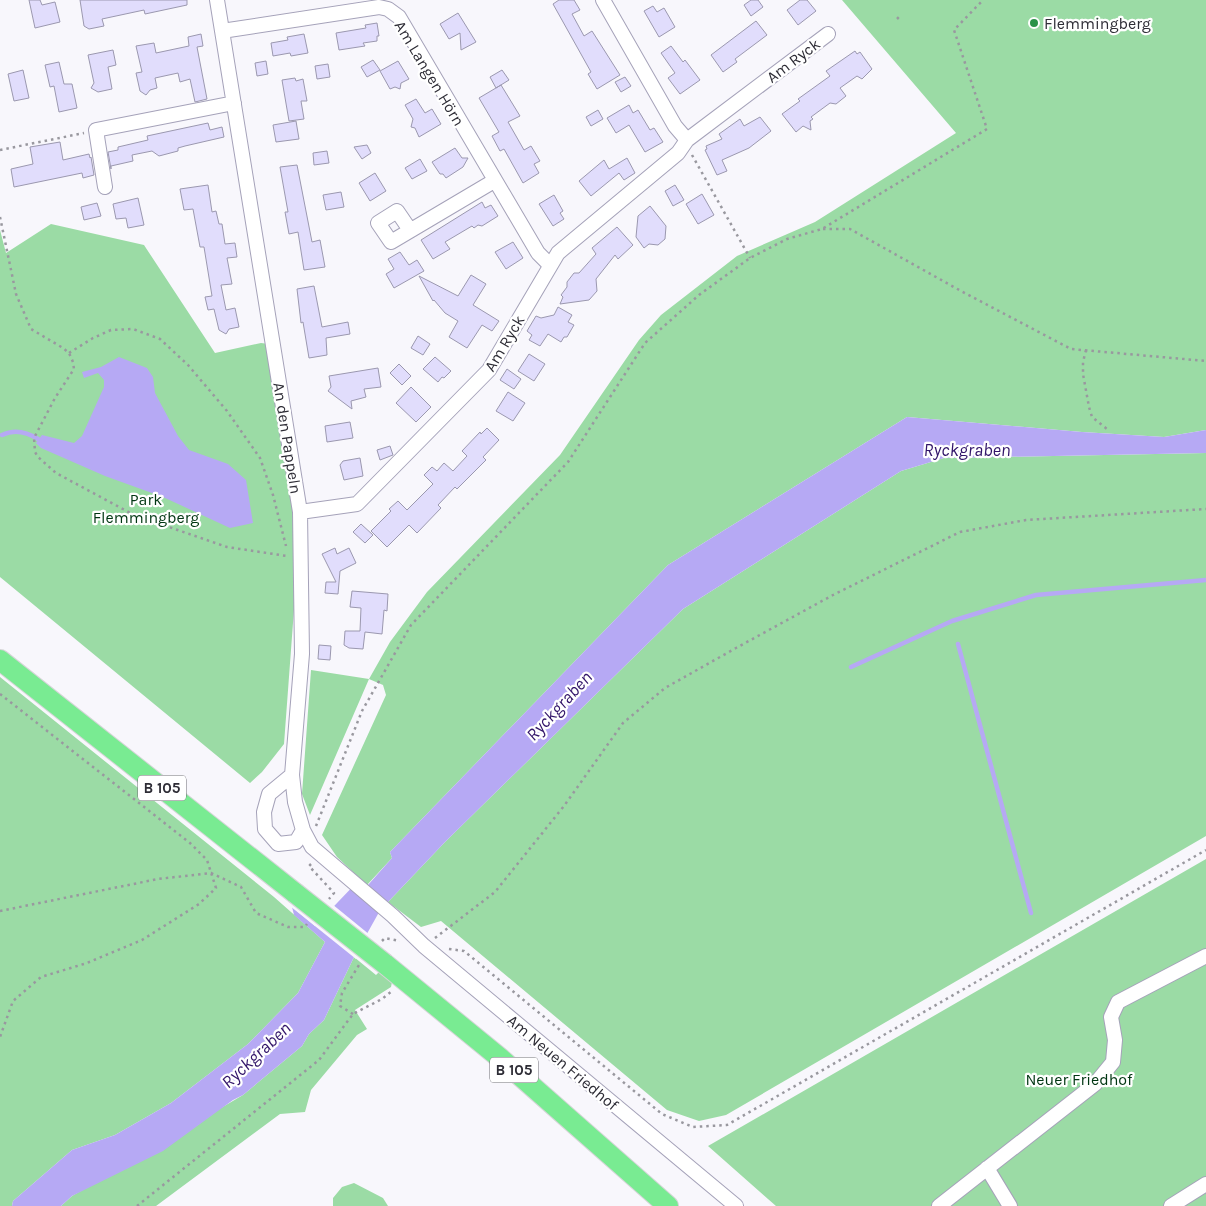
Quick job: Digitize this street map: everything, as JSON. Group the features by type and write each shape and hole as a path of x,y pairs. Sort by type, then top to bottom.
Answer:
{"highway":[{"name":"B 105","path":"0,660 385,964 500,1058 668,1206"}],"street":[{"name":"An den Pappeln","path":"217,0 300,512 302,654 292,776 294,802 303,830 312,847 393,916"},
{"path":"603,0 675,126 687,140"},
{"name":"Am Langen Hörn","path":"222,31 379,7 388,9 399,17 494,181 538,253 550,265"},
{"name":"Am Ryck","path":"300,512 357,504 489,370 558,253 678,153 687,140 828,34"},
{"path":"105,187 96,130 234,103"},
{"path":"410,230 494,181"},
{"path":"292,776 269,794 264,812 265,829 278,844 296,842 303,830"},
{"name":"Am Neuen Friedhof","path":"393,916 424,946 736,1206"},
{"path":"939,1206 1095,1084 1113,1062 1116,1040 1111,1017 1118,1002 1206,956"},
{"path":"987,1168 1010,1206"},
{"path":"1171,1206 1206,1184"}],"path":[{"path":"312,847 314,831 362,711 410,625 568,462 645,343 699,295 750,258 787,239 822,229 987,129 954,30 983,0"},
{"path":"897,19 900,16"},
{"path":"0,150 96,130"},
{"path":"687,140 687,146 750,258"},
{"path":"0,217 16,294 31,329 63,348 74,362 74,370 55,398 35,437 35,452 38,457 56,473 134,515 227,547 289,556 274,494 260,458 227,411 188,365 160,339 133,330 111,330 93,338 69,354"},
{"path":"822,229 850,229 961,291 1071,349 1206,361"},
{"path":"1086,350 1083,374 1089,407 1092,417 1107,429"},
{"path":"424,946 495,892 564,806 623,723 665,688 744,643 833,595 960,532 1026,520 1206,509"},
{"path":"0,694 190,843 207,860 216,888 198,904 142,940 87,963 41,978 13,1001 0,1037"},
{"path":"424,946 464,951 662,1114 693,1127 728,1124 1206,850"},
{"path":"0,911 158,880 211,873"},
{"path":"137,1206 319,1060 353,1014 382,999 395,989 402,978"}],"green space":[{"path":"842,0 1206,0 1206,430 1164,437 907,417 668,565 390,852 392,858 367,885 337,857 322,835 386,695 383,685 369,679 390,642 427,592 560,455 639,340 661,315 737,256 815,222 956,133"},
{"name":"Park Flemmingberg","path":"51,224 144,245 215,353 261,343 269,344 293,510 295,596 284,744 262,772 250,783 0,577 0,230 6,253"},
{"path":"1206,453 1206,836 726,1115 699,1121 667,1110 441,921 421,927 388,902 445,842 683,609 901,471 944,458"},
{"path":"311,670 369,679 310,815 302,794"},
{"path":"0,677 274,897 325,942 298,993 248,1044 171,1103 115,1135 72,1150 13,1201 12,1206 0,1206"},
{"name":"Neuer Friedhof","path":"1206,859 1206,1206 776,1206 708,1146"},
{"path":"354,957 376,975 380,971 392,982 391,987 355,1010 367,1029 357,1035 311,1090 305,1112 280,1114 156,1206 61,1206 72,1196 243,1095 302,1046 309,1034 324,1020"},
{"path":"354,1183 383,1198 388,1206 333,1206 333,1198 342,1187"}],"water":[{"path":"119,357 147,368 153,377 155,393 178,436 189,450 228,464 246,480 253,523 230,528 163,497 105,476 41,448 36,443 42,435 74,443 82,436 104,387 104,380 98,373 84,378 82,372 101,367"},
{"name":"Ryckgraben","path":"907,417 1164,437 1206,430 1206,453 944,458 901,471 683,609 445,842 388,902 378,914 354,957 324,1020 309,1034 302,1046 243,1095 233,1100 163,1151 72,1196 61,1206 12,1206 13,1201 72,1150 115,1135 171,1103 248,1044 298,993 325,942 294,915 292,907 315,926 360,879 368,885 392,858 390,852 668,565"}],"pier":[{"path":"332,904 370,935 356,959 290,906 294,905 315,922"}],"building":[{"path":"29,0 40,0 42,5 55,2 60,22 35,28"},
{"path":"80,0 187,0 187,5 145,14 144,10 102,19 104,26 89,29 84,26"},
{"path":"559,0 574,0 580,10 572,14 584,36 592,31 620,75 597,89 588,74 591,72 553,4"},
{"path":"751,0 758,0 763,7 751,16 744,5"},
{"path":"800,0 807,0 816,11 798,25 787,10"},
{"path":"653,6 657,12 664,8 675,27 659,37 644,11"},
{"path":"458,13 476,42 461,50 460,33 449,39 440,24"},
{"path":"756,21 767,35 735,59 737,62 723,72 711,55"},
{"path":"377,23 379,36 377,36 377,41 363,43 365,46 339,50 336,33 366,28 365,25"},
{"path":"201,34 203,46 197,47 207,99 195,102 190,79 180,82 178,73 155,78 157,88 150,90 146,95 140,91 136,73 142,72 136,46 154,43 156,53 189,46 188,37"},
{"path":"304,34 308,53 291,56 290,53 273,56 271,43 288,40 287,37"},
{"path":"671,46 683,62 685,60 700,80 680,94 668,78 675,73 661,53"},
{"path":"113,50 116,65 108,67 112,89 98,92 91,88 94,83 88,55"},
{"path":"855,51 857,54 860,52 872,69 862,79 857,76 840,88 846,96 836,104 830,103 811,117 813,119 810,121 811,130 803,126 796,132 782,114 800,101 798,99 830,76 826,71"},
{"path":"373,60 380,70 367,77 361,67"},
{"path":"266,61 268,74 257,76 255,63"},
{"path":"398,61 409,79 401,83 400,89 395,87 390,89 380,71"},
{"path":"59,62 64,84 72,84 77,108 59,112 54,86 50,87 45,65"},
{"path":"328,64 330,77 317,79 315,66"},
{"path":"23,70 29,98 14,101 8,74"},
{"path":"502,70 509,80 496,88 490,77"},
{"path":"625,77 631,86 621,92 615,82"},
{"path":"295,78 296,81 303,79 307,101 301,101 304,119 289,121 282,80"},
{"path":"501,85 520,116 508,122 524,150 531,146 540,161 534,164 539,173 523,183 504,149 500,151 492,136 499,132 479,98"},
{"path":"416,99 425,113 432,109 441,124 419,137 415,128 411,127 413,119 405,105"},
{"path":"629,105 633,113 638,110 650,130 654,128 663,142 645,152 629,125 616,133 607,118"},
{"path":"598,110 603,119 591,126 586,117"},
{"path":"760,117 771,131 749,148 722,160 727,171 717,175 705,150 707,149 706,146 722,139 719,134 740,119 744,126"},
{"path":"296,121 299,139 276,142 273,125"},
{"path":"208,123 210,130 222,127 224,137 178,148 178,151 159,156 152,151 132,155 133,161 111,166 111,169 108,152 118,150 118,147 148,140 147,136"},
{"path":"60,142 63,160 89,154 94,175 83,178 82,173 14,187 11,169 33,164 30,147"},
{"path":"367,145 371,153 362,159 354,147"},
{"path":"455,148 462,158 468,158 463,167 446,178 443,174 440,174 432,162"},
{"path":"327,151 329,163 314,165 313,153"},
{"path":"627,158 635,173 624,180 619,173 591,196 579,181 604,160 609,169"},
{"path":"420,159 427,171 412,179 405,168"},
{"path":"297,165 312,242 320,240 325,267 304,270 298,232 289,234 285,212 288,212 280,167"},
{"path":"375,173 386,191 370,201 359,183"},
{"path":"208,185 212,212 216,211 219,224 222,224 225,244 235,243 237,257 227,258 232,284 221,285 226,310 235,308 239,327 229,329 226,334 219,330 214,309 208,310 205,297 212,296 204,247 200,247 193,209 184,210 180,189"},
{"path":"675,185 684,200 673,206 665,191"},
{"path":"341,192 344,207 326,210 323,195"},
{"path":"702,194 714,215 698,224 686,204"},
{"path":"554,195 563,211 560,213 564,219 553,226 539,204"},
{"path":"138,198 144,225 128,228 126,218 116,219 113,204"},
{"path":"482,202 485,208 491,205 498,216 482,226 478,225 474,228 472,226 445,242 450,249 433,259 421,240"},
{"path":"97,203 101,216 84,220 81,207"},
{"path":"650,206 666,226 665,239 658,245 649,244 644,248 636,237 638,216"},
{"path":"617,227 633,245 618,259 615,255 596,279 597,291 589,300 560,304 563,297 561,295 567,287 567,282 574,273 579,273 596,254 592,248"},
{"path":"513,242 523,258 506,269 495,252"},
{"path":"400,252 409,265 417,260 424,271 394,288 386,274 394,269 388,259"},
{"path":"471,275 486,284 473,305 499,321 492,331 482,325 467,348 449,337 458,321 445,313 433,301 419,276 458,296"},
{"path":"314,286 322,327 348,322 350,334 326,338 327,355 309,358 303,322 301,323 297,289"},
{"path":"558,307 572,315 568,322 574,325 567,337 564,337 561,342 548,334 540,346 529,340 532,335 527,331 536,316 541,318 554,315"},
{"path":"418,336 430,344 423,355 411,348"},
{"path":"529,354 545,364 534,381 518,371"},
{"path":"435,357 451,371 438,382 423,369"},
{"path":"399,364 411,376 402,385 390,373"},
{"path":"378,368 381,387 364,389 366,397 351,401 352,409 328,391 331,387 329,376"},
{"path":"507,369 521,379 514,389 500,380"},
{"path":"411,387 431,407 416,422 396,403"},
{"path":"508,392 525,403 513,421 496,411"},
{"path":"350,422 353,438 327,442 325,426"},
{"path":"487,428 499,440 483,457 486,460 457,489 455,487 438,505 441,508 417,533 409,525 387,547 371,531 391,511 389,509 398,501 407,510 433,484 424,475 432,467 437,471 444,463 453,471 467,456 462,451 480,432 481,434"},
{"path":"390,446 393,455 380,460 377,450"},
{"path":"360,458 363,476 344,480 340,465 343,461"},
{"path":"361,524 373,535 365,543 353,532"},
{"path":"335,548 337,554 349,548 356,563 340,571 338,594 325,593 326,582 336,582 322,554"},
{"path":"352,591 388,594 387,611 384,610 382,634 365,632 363,649 349,648 344,645 345,631 360,631 361,608 350,607"},
{"path":"319,645 331,646 330,660 318,659"}],"waterway":[{"path":"2,435 20,432 38,439"},
{"path":"851,667 952,621 1036,595 1206,580"},
{"path":"958,644 1031,913"}],"place":[{"name":"Flemmingberg","path":"1034,23"}]}
